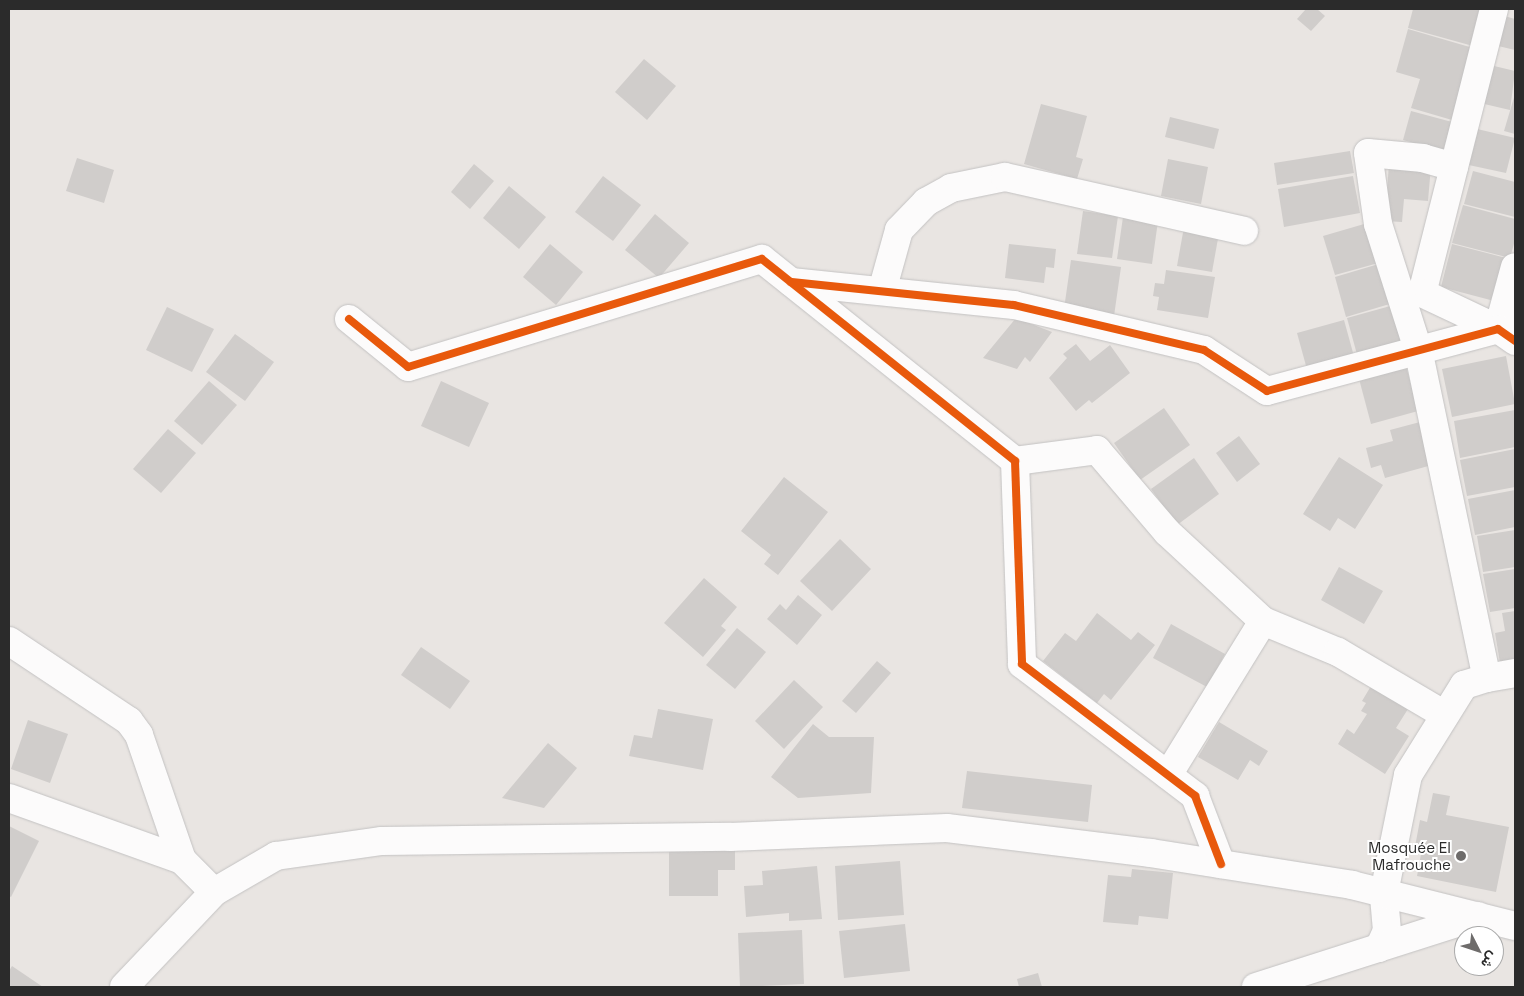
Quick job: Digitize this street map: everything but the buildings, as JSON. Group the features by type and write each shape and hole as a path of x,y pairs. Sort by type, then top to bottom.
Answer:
{"street":[{"path":"1422,293 1494,9"},
{"path":"1454,167 1423,158 1368,153 1378,224 1418,349 1487,678"},
{"path":"882,291 899,230 926,202 951,188 1005,178 1244,231"},
{"path":"349,319 408,366 762,258 1015,461 1097,450 1167,532 1263,621 1338,652 1445,715"},
{"path":"1507,335 1515,267"},
{"path":"1395,278 1507,335"},
{"path":"791,282 1014,305 1204,350 1267,391 1418,349 1507,335"},
{"path":"1015,461 1022,664 1195,796 1221,864"},
{"path":"1168,775 1263,621"},
{"path":"9,641 129,721 139,735 182,860"},
{"path":"1379,948 1388,923 1384,892 1408,775 1464,685 1487,678 1515,673"},
{"path":"9,798 182,860 214,892"},
{"path":"124,987 214,892 276,856 382,841 730,838 947,828 1221,864 1384,892 1515,926"},
{"path":"1256,987 1478,916"}],"cycle path":[{"path":"349,319 408,367 762,259 1015,461 1022,664 1195,796 1221,864"},
{"path":"791,282 1014,305 1204,350 1267,391 1498,329 1515,341"}],"place":[{"name":"Mosquée El Mafrouche","path":"1461,856"}]}
